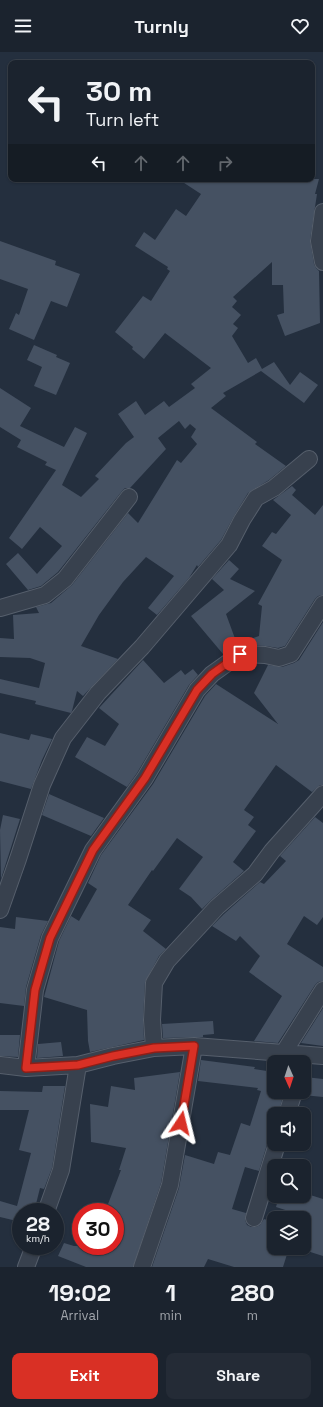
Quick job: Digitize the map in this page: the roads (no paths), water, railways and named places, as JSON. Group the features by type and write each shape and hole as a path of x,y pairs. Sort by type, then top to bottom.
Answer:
{"street":[{"path":"323,212 319,241 323,262"},
{"path":"0,910 42,786 63,738 98,693 142,647 228,545 256,498 274,488 309,459"},
{"path":"0,608 45,595 65,579 128,497"},
{"path":"26,1068 35,990 50,938 93,850 145,778 197,690 212,674 240,654 265,655 279,658 291,654 323,604"},
{"path":"154,1048 152,1020 154,983 167,961 217,907 256,874 272,851 323,794"},
{"path":"284,1052 323,990"},
{"path":"0,1064 26,1068 78,1065 154,1048 194,1046 284,1052 294,1055"},
{"path":"142,1267 170,1185 194,1046"},
{"path":"311,1057 323,1056"},
{"path":"49,1203 61,1170 78,1065"},
{"path":"254,1218 275,1151"},
{"path":"26,1267 31,1255"}]}
